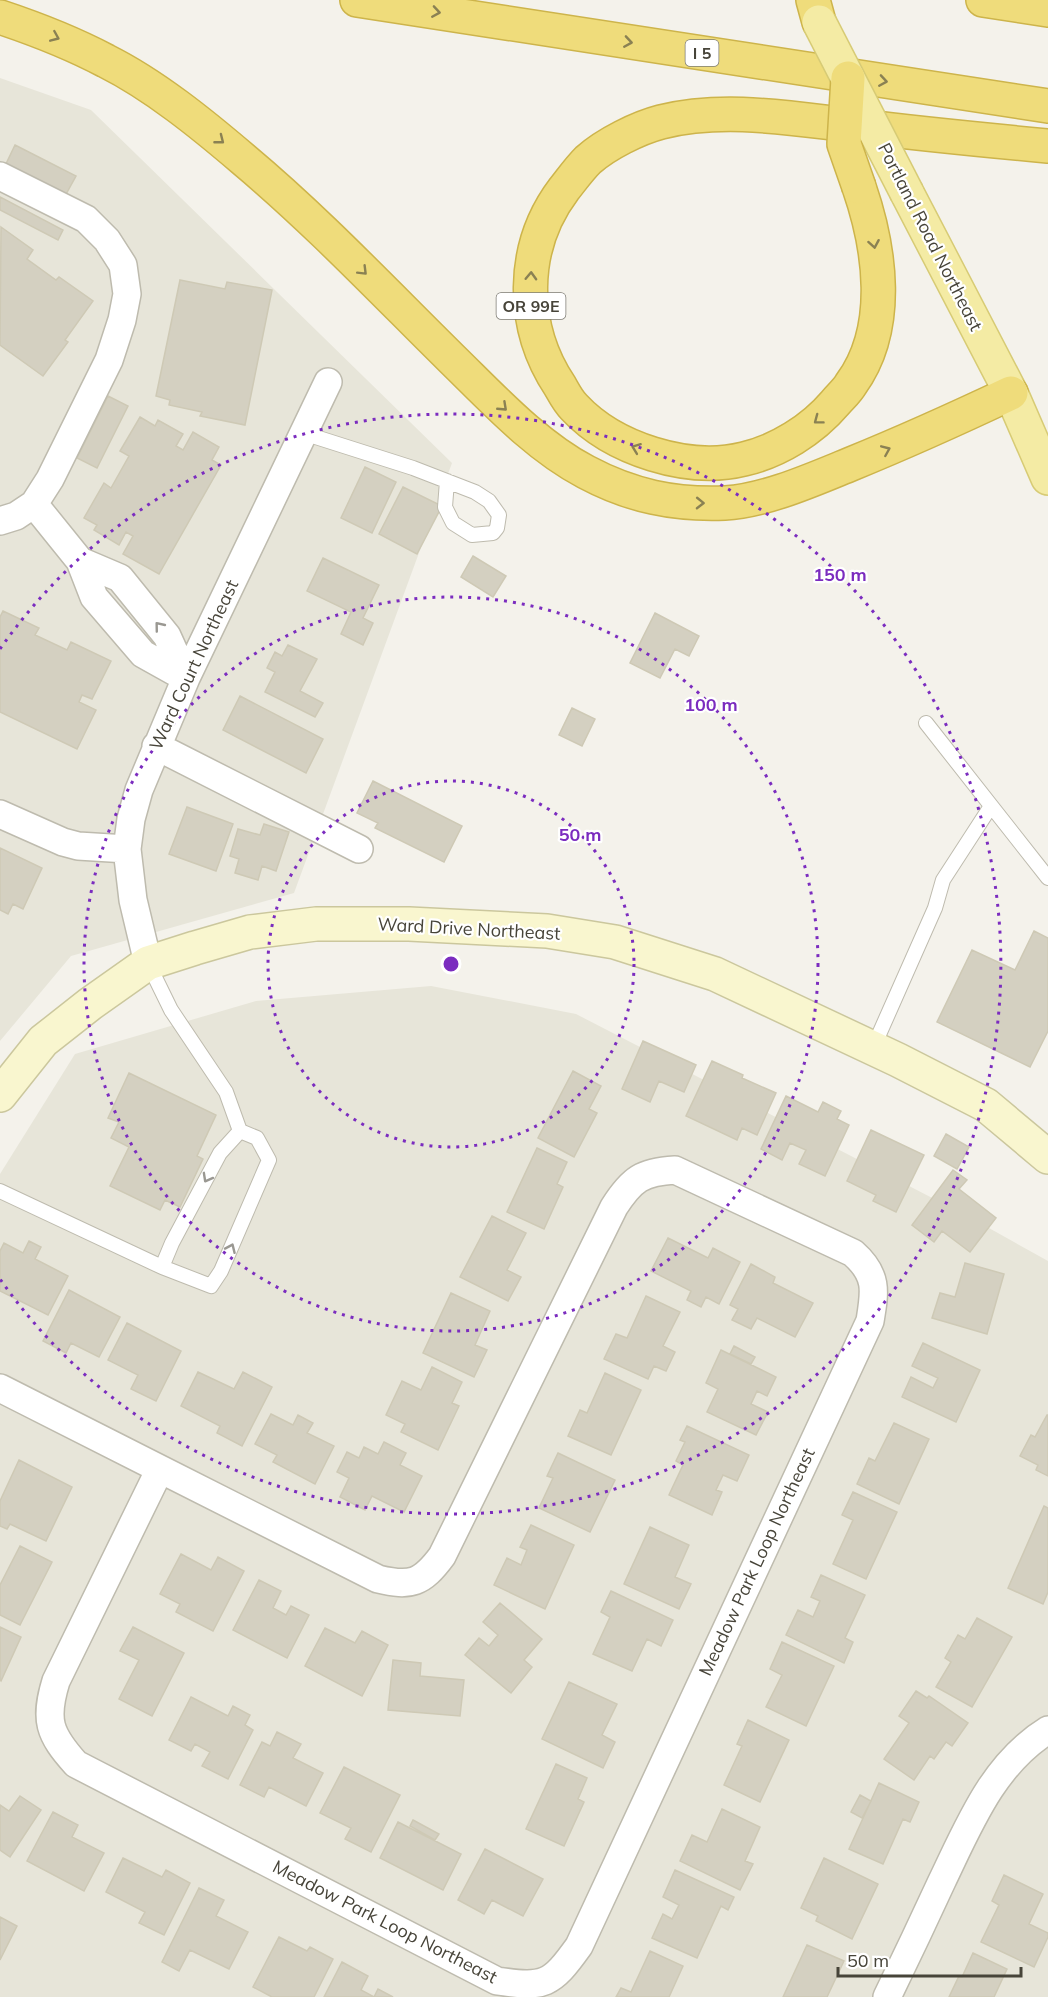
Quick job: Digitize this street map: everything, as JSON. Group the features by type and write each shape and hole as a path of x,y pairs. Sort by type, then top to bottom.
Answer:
{"highway":[{"name":"I 5","path":"357,0 1048,106"},
{"path":"983,0 1048,10"},
{"path":"0,17 29,26 108,62 174,104 244,160 329,237 477,384 543,444 584,471 642,496 684,502 728,503 800,486 910,440 1011,393"},
{"name":"OR 99E","path":"848,78 844,144 869,216 878,271 878,301 872,335 866,358 852,383 823,417 782,445 743,460 699,463 655,455 622,442 595,425 573,406 552,375 537,343 531,313 531,262 540,232 555,201 591,158 627,135 658,122 721,114 769,116 1048,146"}],"main road":[{"name":"Portland Road Northeast","path":"812,7 1011,393 1048,478"},
{"name":"Ward Drive Northeast","path":"0,1095 43,1041 148,963 250,932 316,924 409,924 547,931 615,942 716,974 873,1048 986,1105 1047,1154"}],"street":[{"path":"0,176 86,219 107,240 123,265 127,294 122,321 109,360 50,479 34,504 16,516 0,521"},
{"name":"Ward Court Northeast","path":"148,963 132,900 127,849 139,790 186,678 328,382"},
{"path":"34,504 80,561 120,578 167,636 186,678"},
{"path":"156,746 359,849"},
{"path":"0,814 63,842 78,846 127,849"},
{"name":"Meadow Park Loop Northeast","path":"0,1388 378,1579 398,1584 428,1575 442,1557 614,1207 626,1188 640,1176 656,1171 675,1170 854,1252 865,1263 872,1279 874,1296 870,1321 579,1946 562,1970 545,1982 522,1985 497,1981 98,1776 76,1764 62,1748 51,1728 49,1703 56,1681 160,1469"},
{"path":"887,1997 972,1818 998,1775 1020,1751 1048,1730"}],"lane":[{"path":"303,433 413,468 447,481 475,492 489,501 499,515 497,528 493,533 472,535 453,523 445,507 447,481"},
{"path":"926,723 1048,878"},
{"path":"873,1048 935,908 943,880 991,806"},
{"path":"0,1191 162,1267 211,1286 221,1270 269,1160 257,1138 240,1131 226,1092 171,1010 148,963"},
{"path":"162,1267 172,1243 220,1153 240,1131"}],"shaded area":[{"path":"0,78 91,110 452,463 294,893 71,956 0,1041"},
{"path":"431,986 576,1014 971,1218 1048,1261 1048,1997 0,1997 0,1174 75,1054 256,1001"}],"building":[{"path":"15,145 76,176 65,196 5,166"},
{"path":"0,197 63,230 58,240 0,210"},
{"path":"1,227 33,250 27,259 56,280 59,277 93,301 65,340 68,342 43,376 0,345"},
{"path":"180,280 225,289 227,282 272,290 245,425 200,416 202,412 169,405 170,400 156,396"},
{"path":"108,396 128,406 97,468 77,458"},
{"path":"140,417 155,426 158,420 183,434 176,446 183,450 193,432 219,447 212,460 221,465 159,574 123,554 133,536 126,532 119,545 94,530 97,525 84,518 104,483 111,488 129,456 120,451"},
{"path":"365,467 396,482 372,533 341,518"},
{"path":"403,487 442,506 417,554 379,534"},
{"path":"473,556 506,576 493,597 461,577"},
{"path":"323,558 379,585 363,618 373,623 363,645 341,634 351,612 307,591"},
{"path":"3,611 39,628 35,635 67,650 71,642 111,661 92,699 82,695 79,702 96,710 77,749 0,712 0,617"},
{"path":"655,613 699,636 689,656 675,649 660,678 630,663"},
{"path":"288,645 317,659 300,691 323,703 315,717 265,692 275,672 267,668 275,652 282,656"},
{"path":"240,696 323,739 306,773 223,730"},
{"path":"572,708 595,719 582,746 559,735"},
{"path":"373,781 462,826 444,862 375,828 378,823 357,813"},
{"path":"187,807 233,824 216,871 169,854"},
{"path":"264,824 289,832 276,871 262,866 258,880 235,873 239,859 230,856 238,829 260,835"},
{"path":"0,848 42,868 23,909 13,904 8,914 0,910"},
{"path":"1034,931 1048,938 1048,1031 1030,1067 937,1022 972,950 1015,970"},
{"path":"643,1041 696,1065 684,1092 659,1081 650,1102 622,1089"},
{"path":"712,1061 776,1093 757,1135 742,1128 737,1140 686,1116"},
{"path":"573,1071 601,1086 589,1109 597,1113 574,1157 538,1138"},
{"path":"129,1073 216,1115 197,1156 203,1159 180,1207 165,1200 160,1210 110,1186 129,1147 111,1138 119,1122 108,1118"},
{"path":"786,1096 818,1112 823,1102 841,1111 837,1119 849,1125 825,1176 799,1164 806,1150 790,1143 782,1160 761,1149"},
{"path":"871,1130 924,1155 896,1212 873,1201 876,1195 847,1181"},
{"path":"946,1134 969,1147 957,1169 934,1156"},
{"path":"537,1148 567,1162 557,1184 563,1187 544,1229 507,1212"},
{"path":"953,1170 967,1180 959,1189 996,1218 970,1252 942,1231 934,1242 912,1225"},
{"path":"492,1216 526,1233 507,1270 521,1277 508,1301 460,1277"},
{"path":"668,1238 708,1258 713,1248 740,1262 719,1304 706,1297 701,1307 687,1300 691,1291 651,1271"},
{"path":"29,1241 41,1247 35,1259 68,1276 48,1315 0,1291 0,1251 4,1243 23,1253"},
{"path":"965,1263 1004,1274 987,1334 932,1318 940,1293 955,1297"},
{"path":"751,1264 775,1277 773,1283 813,1303 795,1337 757,1318 751,1329 732,1320 738,1309 730,1305"},
{"path":"69,1290 120,1317 99,1357 71,1343 66,1353 43,1341"},
{"path":"451,1293 490,1311 475,1345 487,1350 474,1377 423,1353"},
{"path":"646,1296 680,1312 663,1346 675,1352 666,1371 654,1366 648,1379 604,1359 616,1334 627,1338"},
{"path":"127,1323 181,1351 156,1401 131,1389 138,1375 108,1360"},
{"path":"923,1343 980,1370 956,1422 902,1397 911,1377 933,1388 938,1378 912,1366"},
{"path":"734,1346 755,1357 751,1364 730,1354"},
{"path":"721,1350 776,1377 767,1396 757,1391 751,1404 768,1412 756,1435 707,1412 718,1389 706,1383"},
{"path":"432,1367 462,1382 452,1403 459,1406 438,1450 401,1432 405,1424 386,1415 402,1381 421,1390"},
{"path":"198,1372 234,1389 243,1372 272,1387 242,1446 217,1433 220,1426 181,1406"},
{"path":"605,1373 641,1390 611,1455 568,1436 580,1410 587,1413"},
{"path":"271,1414 293,1425 298,1415 313,1423 307,1433 334,1446 315,1484 273,1462 277,1455 255,1444"},
{"path":"1047,1415 1048,1476 1036,1470 1038,1465 1020,1456 1031,1435 1035,1437"},
{"path":"894,1423 929,1439 899,1504 857,1484 869,1458 875,1461"},
{"path":"687,1426 749,1455 737,1481 723,1475 716,1490 722,1492 712,1515 669,1495 683,1465 676,1461 685,1442 680,1440"},
{"path":"384,1442 406,1453 400,1465 422,1476 404,1512 372,1496 365,1510 340,1497 349,1478 337,1472 347,1452 359,1458 364,1447 378,1454"},
{"path":"558,1453 615,1480 590,1532 539,1508 553,1478 547,1476"},
{"path":"19,1460 72,1487 46,1541 10,1524 7,1529 0,1526 0,1501"},
{"path":"853,1492 897,1512 866,1579 833,1564 853,1520 842,1515"},
{"path":"1044,1506 1048,1508 1048,1592 1043,1604 1008,1588"},
{"path":"531,1525 574,1545 545,1609 494,1585 507,1558 521,1565 527,1550 520,1547"},
{"path":"650,1527 689,1545 675,1577 691,1584 679,1609 624,1584"},
{"path":"20,1546 52,1562 20,1625 0,1615 0,1585"},
{"path":"181,1554 211,1570 218,1557 244,1571 213,1631 176,1612 180,1604 160,1594"},
{"path":"821,1575 865,1595 845,1638 853,1642 844,1663 786,1635 798,1610 813,1617 820,1601 811,1597"},
{"path":"259,1580 281,1591 273,1608 286,1615 291,1606 309,1615 287,1658 233,1630"},
{"path":"611,1591 673,1620 661,1646 647,1639 632,1671 593,1654 610,1617 601,1612"},
{"path":"500,1603 542,1639 524,1660 532,1667 511,1693 465,1655 479,1638 489,1646 498,1635 483,1622"},
{"path":"977,1618 1012,1637 972,1707 936,1687 951,1662 945,1658 958,1635 965,1639"},
{"path":"0,1627 21,1637 1,1681 0,1680"},
{"path":"133,1627 184,1653 152,1716 119,1699 139,1660 120,1651"},
{"path":"325,1628 355,1643 362,1631 388,1645 362,1696 305,1666"},
{"path":"782,1642 834,1666 806,1726 766,1707 782,1675 770,1669"},
{"path":"393,1660 421,1663 420,1676 464,1680 460,1716 388,1710"},
{"path":"569,1682 617,1704 602,1735 615,1742 603,1768 542,1739"},
{"path":"916,1691 927,1698 929,1696 968,1723 952,1746 946,1742 934,1759 930,1756 914,1780 884,1759 909,1723 899,1716"},
{"path":"191,1697 228,1716 233,1706 250,1715 245,1725 253,1730 228,1779 202,1766 210,1752 195,1744 191,1751 169,1740"},
{"path":"748,1720 789,1740 760,1802 724,1785 742,1746 737,1744"},
{"path":"277,1732 301,1744 293,1758 323,1773 306,1806 269,1787 264,1797 240,1785 262,1742 270,1746"},
{"path":"556,1764 587,1778 578,1799 584,1802 564,1846 526,1829"},
{"path":"344,1767 400,1795 371,1852 345,1839 351,1828 320,1813"},
{"path":"879,1783 919,1802 910,1822 903,1819 883,1864 849,1849"},
{"path":"860,1795 871,1801 862,1818 851,1812"},
{"path":"20,1796 41,1810 10,1857 0,1850 0,1805 9,1811"},
{"path":"722,1809 760,1827 745,1861 753,1864 740,1890 680,1861 692,1835 707,1842"},
{"path":"53,1812 78,1825 72,1837 104,1853 84,1891 27,1861"},
{"path":"413,1820 439,1834 435,1840 410,1826"},
{"path":"398,1822 461,1854 443,1890 380,1858"},
{"path":"485,1849 543,1879 523,1916 492,1900 484,1914 458,1900"},
{"path":"123,1858 162,1877 166,1870 190,1883 164,1935 139,1923 145,1912 106,1892"},
{"path":"824,1858 878,1884 852,1939 816,1921 818,1916 801,1908"},
{"path":"675,1870 734,1897 728,1910 721,1906 697,1958 652,1938 663,1914 672,1919 679,1905 663,1897"},
{"path":"1004,1875 1043,1894 1029,1924 1048,1933 1048,1937 1034,1967 981,1942 999,1905 992,1901"},
{"path":"199,1888 224,1900 216,1916 248,1932 229,1969 190,1950 179,1971 162,1962"},
{"path":"0,1917 17,1926 0,1960"},
{"path":"279,1937 307,1951 310,1947 333,1959 314,1997 272,1997 253,1987"},
{"path":"807,1945 844,1961 827,1997 783,1997"},
{"path":"650,1951 683,1966 669,1997 616,1997 621,1988 631,1992"},
{"path":"973,1953 1007,1969 994,1997 949,1997 959,1976 962,1977"},
{"path":"342,1962 368,1976 361,1990 374,1997 324,1997"},
{"path":"378,1989 393,1997 374,1997"}]}
